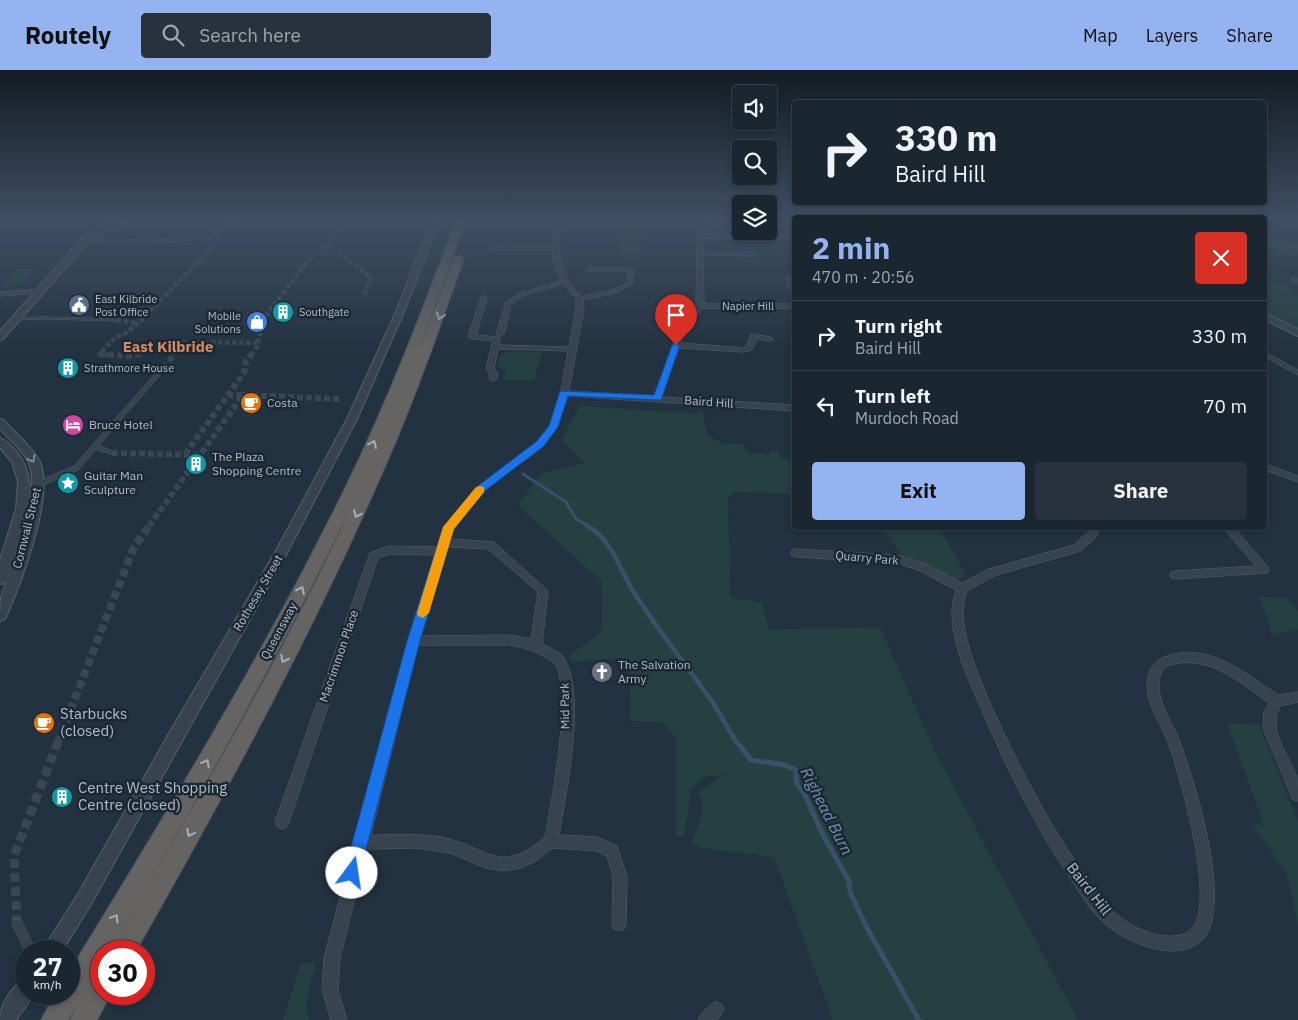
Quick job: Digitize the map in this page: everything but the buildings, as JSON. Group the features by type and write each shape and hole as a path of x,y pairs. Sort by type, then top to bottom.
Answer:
{"highway":[{"name":"Queensway","path":"54,1020 202,770 329,535 403,378 445,264"},
{"name":"Queensway","path":"129,940 266,693 353,522 425,357 457,264"},
{"path":"83,1020 91,1005"}],"street":[{"path":"0,338 14,319 63,264"},
{"name":"Rothesay Street","path":"59,940 84,900 291,534 372,377 418,264"},
{"path":"339,1020 330,990 332,958 360,842 414,641 449,527 482,488 541,444 553,427 563,401 580,308 579,299 564,282 555,264"},
{"path":"604,269 605,264"},
{"path":"658,398 676,345 688,322 700,306 700,264"},
{"path":"579,299 625,288 630,283 631,269 589,269"},
{"path":"789,279 792,287"},
{"path":"500,334 508,303 522,294 564,282"},
{"path":"0,294 38,292"},
{"path":"484,297 472,337 497,339 490,368 494,374 493,379"},
{"name":"Napier Hill","path":"700,306 792,306"},
{"path":"1267,317 1298,333"},
{"path":"14,319 117,320"},
{"path":"676,345 744,350 749,348 754,336 770,339"},
{"path":"496,347 571,350"},
{"path":"1267,355 1298,373"},
{"path":"39,484 71,472 157,375"},
{"name":"Baird Hill","path":"563,393 792,408"},
{"name":"Cornwall Street","path":"0,422 32,458 38,472 39,484 37,498 14,581 0,615"},
{"name":"Cornwall Street","path":"0,442 17,460 24,486 21,510 0,579"},
{"path":"95,446 111,453 103,460"},
{"path":"1267,468 1298,479"},
{"path":"962,588 993,572 1078,548 1094,533 1095,530"},
{"path":"1175,575 1264,570 1231,530"},
{"name":"Macrimmon Place","path":"282,822 374,556 388,550 490,545 543,591 536,644"},
{"name":"Quarry Park","path":"796,553 898,559 922,567 962,588"},
{"name":"Baird Hill","path":"962,588 958,600 957,615 972,677 1005,749 1056,846 1106,915 1141,938 1161,943 1180,943 1197,936 1208,920 1206,870 1196,816 1174,744 1153,688 1155,671 1160,663 1174,658 1206,659 1222,666 1276,701"},
{"name":"Mid Park","path":"414,641 509,640 536,644 559,660 567,683 568,717 563,771 552,842"},
{"path":"1298,697 1276,701 1270,713 1269,728 1298,795"},
{"path":"360,842 418,842 449,846 485,861 505,865 530,859 552,842 597,844 612,851 620,877 619,924"},
{"path":"17,924 25,940"},
{"path":"4,1020 15,1004"}],"green space":[{"path":"17,269 36,269 25,281 0,288"},
{"path":"1267,283 1287,285 1292,293 1298,295 1298,328 1267,312"},
{"path":"510,351 542,352 534,380 503,380 506,370 497,365 499,356"},
{"path":"580,406 698,414 702,409 707,435 722,443 744,444 747,452 767,455 771,451 778,451 780,457 792,461 792,494 733,492 728,499 730,598 762,602 769,630 880,627 936,754 1078,1020 833,1020 774,857 702,848 692,843 703,811 699,792 723,775 702,777 691,790 684,836 676,836 676,738 663,722 630,721 631,662 620,658 571,662 569,656 601,633 602,581 518,506 541,473 586,463 561,440"},
{"path":"883,530 947,530 941,531 966,575 956,581 901,554"},
{"path":"1259,597 1287,598 1298,611 1298,630 1271,634"},
{"path":"1227,723 1259,725 1298,821 1298,924 1287,875 1253,824 1264,825"},
{"path":"301,963 315,963 307,999 309,1020 283,1020"}],"waterway":[{"name":"Righead Burn","path":"523,474 566,502 576,519 589,526"},
{"name":"Righead Burn","path":"586,525 602,537 608,545 641,603 712,701 738,744"},
{"name":"Righead Burn","path":"737,742 751,760 785,765 796,770 796,782 804,793 823,835 849,881 850,892 867,928 919,1020"}],"tunnel":[{"path":"99,354 116,337 126,333 144,318 195,264"},
{"path":"258,343 264,318 305,264"},
{"path":"355,264 371,278 365,291 366,295"},
{"path":"117,320 137,323"},
{"path":"138,354 163,342 184,342"},
{"path":"176,352 184,342"},
{"path":"184,342 258,343"},
{"path":"251,355 258,343"},
{"path":"150,350 176,352"},
{"path":"99,354 127,356 138,354"},
{"path":"99,354 109,355"},
{"path":"157,375 175,354"},
{"path":"185,454 244,373 246,361 252,354"},
{"path":"228,395 243,395"},
{"path":"200,455 243,395"},
{"path":"243,395 340,399"},
{"path":"112,453 200,455"},
{"path":"149,526 200,455"},
{"path":"57,744 134,547 150,525"},
{"path":"17,924 14,856 58,742"}],"slow traffic":[{"path":"423,613 449,527 480,490"}],"place":[{"name":"East Kilbride Post Office","path":"79,305"},
{"name":"Southgate","path":"283,312"},
{"name":"Mobile Solutions","path":"257,322"},
{"name":"Strathmore House","path":"68,368"},
{"name":"Costa","path":"251,403"},
{"name":"Bruce Hotel","path":"73,425"},
{"name":"The Plaza Shopping Centre","path":"196,464"},
{"name":"Guitar Man Sculpture","path":"68,483"},
{"name":"The Salvation Army","path":"602,672"},
{"name":"Starbucks (closed)","path":"44,723"},
{"name":"Centre West Shopping Centre (closed)","path":"62,797"}],"district":[{"name":"East Kilbride","path":"168,347"}],"route":[{"path":"352,873 414,641 449,527 482,488 541,444 553,427 563,401 563,393 658,398 676,345"}]}
